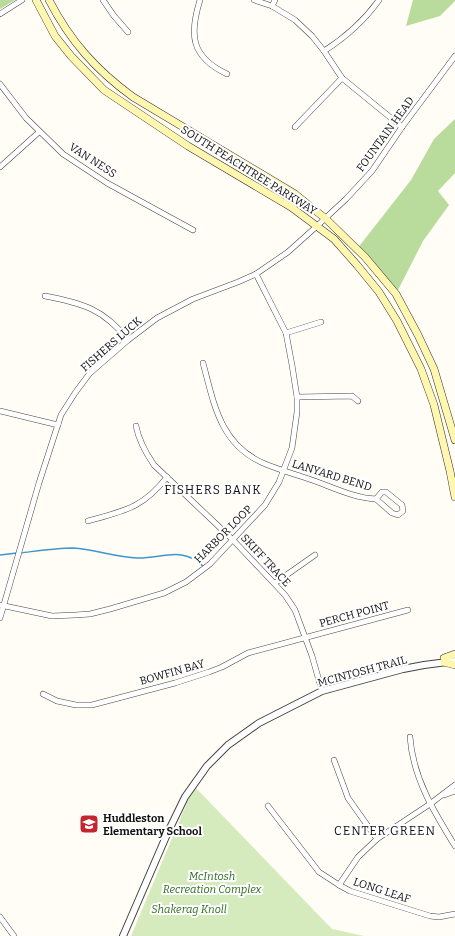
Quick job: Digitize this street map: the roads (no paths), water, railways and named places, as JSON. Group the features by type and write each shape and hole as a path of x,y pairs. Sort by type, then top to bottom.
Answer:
{"main road":[{"name":"SOUTH PEACHTREE PARKWAY","path":"36,0 55,36 70,56 104,90 188,146 291,207 334,239 357,264 379,292 397,321 421,369 434,405 455,497"},
{"name":"SOUTH PEACHTREE PARKWAY","path":"49,0 65,30 93,63 114,83 133,97 295,194 326,219 365,257 396,294 418,335 434,369 455,440"},
{"path":"444,660 455,656"},
{"path":"444,660 455,665"}],"street":[{"path":"0,14 22,0"},
{"path":"103,0 128,32"},
{"path":"200,0 195,16 193,31 197,47 202,57 227,74"},
{"path":"254,0 272,6 295,20 312,36 342,78 402,127"},
{"path":"272,6 275,0"},
{"path":"324,51 350,33 379,0"},
{"name":"FOUNTAIN HEAD","path":"326,219 372,171 402,127 455,56"},
{"path":"295,127 342,78"},
{"name":"VAN NESS","path":"0,84 26,118 63,154 107,183 193,230"},
{"path":"0,167 39,132"},
{"name":"FISHERS LUCK","path":"0,618 2,606 61,415 90,373 128,340 157,318 207,293 256,274 288,252 326,219"},
{"name":"HARBOR LOOP","path":"2,606 52,616 90,614 136,602 164,592 186,582 208,566 234,540 265,505 279,482 292,448 297,412 297,397 286,333 256,274"},
{"path":"45,296 74,302 96,310 118,327 128,340"},
{"path":"286,333 321,322"},
{"name":"LANYARD BEND","path":"203,363 216,412 227,432 246,454 262,463 283,471 358,496 376,499 396,515 403,511 402,505 386,492 379,494 376,499"},
{"path":"297,397 352,396 358,401"},
{"path":"0,411 58,425"},
{"name":"SKIFF TRACE","path":"136,426 139,439 146,454 154,464 234,540 285,595 295,610 306,638 322,691"},
{"path":"88,521 129,509 150,495 167,477"},
{"path":"275,583 315,555"},
{"name":"PERCH POINT","path":"306,638 408,610"},
{"name":"BOWFIN BAY","path":"43,694 57,701 76,705 92,705 193,677 222,667 248,653 306,638"},
{"name":"MCINTOSH TRAIL","path":"123,936 173,820 185,797 207,766 228,745 259,723 322,691 444,660 455,661"},
{"path":"410,737 411,752 422,787 430,804 455,846"},
{"path":"334,760 348,798 377,839"},
{"path":"339,885 358,857 377,839 430,804 455,785"},
{"path":"439,797 455,791"},
{"name":"LONG LEAF","path":"268,806 319,872 339,885 370,898 430,916 440,917 455,914"},
{"path":"0,917 14,936"}],"waterway":[{"path":"20,553 73,548 137,558 180,555 188,556 196,560 204,567"},
{"path":"0,555 17,553"}],"place":[{"name":"Huddleston Elementary School","path":"89,824"}],"district":[{"name":"FISHERS BANK","path":"213,490"},
{"name":"CENTER GREEN","path":"385,831"}],"park label":[{"name":"McIntosh Recreation Complex","path":"212,882"},
{"name":"Shakerag Knoll","path":"189,909"}]}
